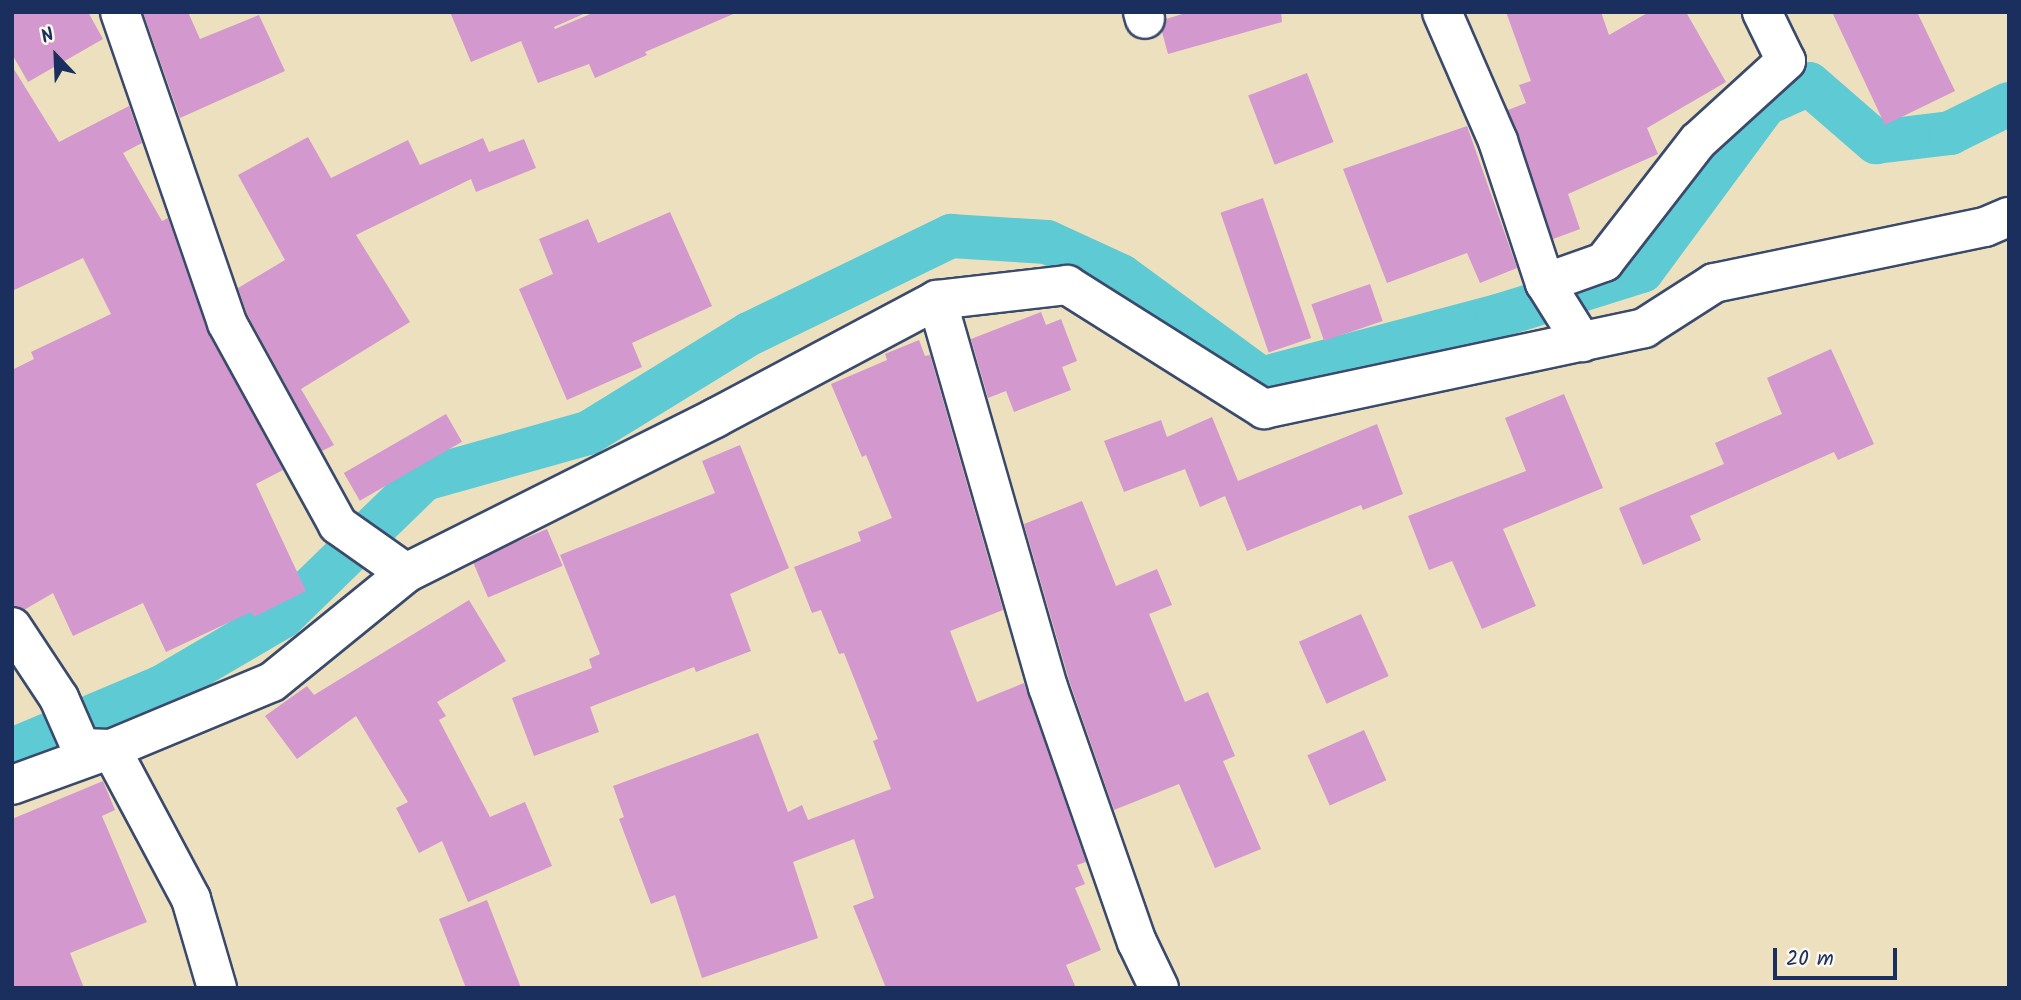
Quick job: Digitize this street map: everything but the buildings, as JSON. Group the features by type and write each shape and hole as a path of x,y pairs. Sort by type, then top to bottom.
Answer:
{"street":[{"path":"120,12 227,323 338,525 406,573"},
{"path":"1443,12 1498,141 1545,283 1582,342"},
{"path":"1545,283 1604,262 1698,141 1786,61 1762,12"},
{"path":"12,785 96,749 272,682 406,573 715,418 937,300 1067,285 1264,409 1644,328 1714,283 1985,227 2009,216"},
{"path":"937,300 1048,687 1138,942 1160,988"},
{"path":"12,627 96,749 191,899 217,988"}],"waterway":[{"path":"12,750 162,687 282,617 424,479 588,433 749,334 951,236 1047,242 1121,276 1261,379 1498,316 1642,271 1765,104 1809,84 1876,142 1950,133 2009,104"}]}
